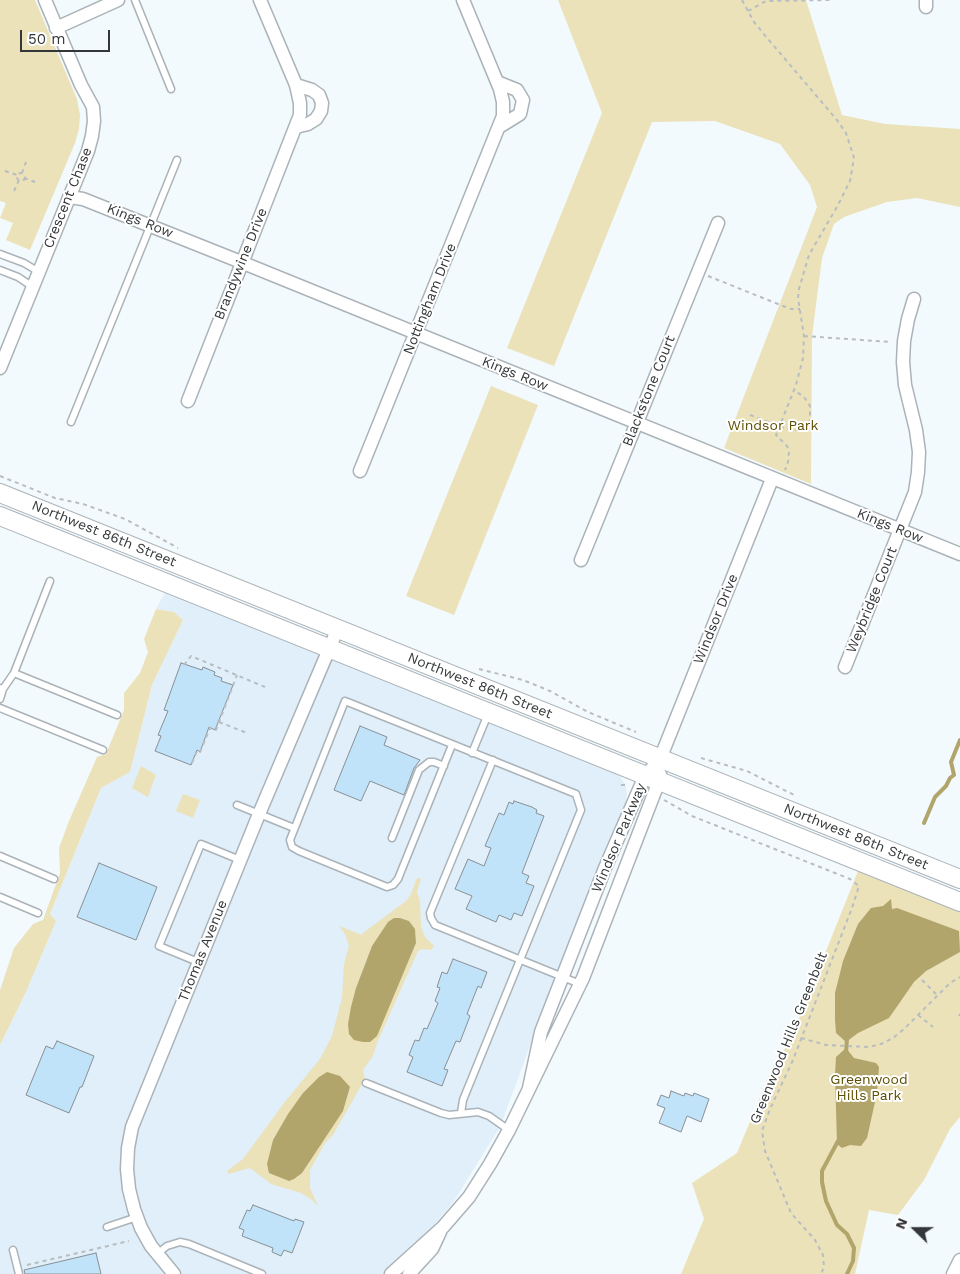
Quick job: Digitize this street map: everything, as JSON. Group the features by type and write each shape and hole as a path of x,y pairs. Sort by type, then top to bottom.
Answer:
{"main road":[{"name":"Northwest 86th Street","path":"0,493 960,879"},
{"name":"Northwest 86th Street","path":"0,516 960,902"}],"street":[{"name":"Crescent Chase","path":"0,368 92,136 92,107 45,0"},
{"path":"56,28 118,0"},
{"name":"Brandywine Drive","path":"188,401 300,115 300,103 296,85 260,0"},
{"name":"Nottingham Drive","path":"360,470 502,116 503,102 497,82 463,0"},
{"path":"497,82 517,90 524,100 520,114 499,127"},
{"path":"296,85 312,90 319,95 322,103 321,111 316,119 308,124 296,127"},
{"name":"Kings Row","path":"69,197 82,199 150,225 960,554"},
{"name":"Blackstone Court","path":"581,560 718,223"},
{"name":"Weybridge Court","path":"845,667 915,492 919,458 916,430 905,385 903,362 908,319 914,299"},
{"name":"Windsor Drive","path":"660,759 777,480"},
{"name":"Thomas Avenue","path":"174,1274 157,1254 141,1228 129,1189 127,1169 128,1148 132,1127 240,860 338,628"},
{"name":"Windsor Parkway","path":"391,1274 443,1227 469,1197 509,1130 580,984 660,759"},
{"name":"Windsor Parkway","path":"528,1088 541,1032 605,868 652,779"},
{"name":"Windsor Parkway","path":"409,1274 432,1249 443,1227"},
{"path":"953,1274 960,1260"}],"lane":[{"path":"135,0 171,89"},
{"path":"71,422 177,160"},
{"path":"0,254 24,263 39,272"},
{"path":"0,270 18,277 33,287"},
{"path":"0,699 1,689 14,674 50,581"},
{"path":"14,674 117,715"},
{"path":"452,744 398,879 393,885 387,887 299,851 292,847 290,840 345,701 493,760 576,794 581,810 463,1100 460,1113"},
{"path":"0,708 103,750"},
{"path":"472,752 488,713"},
{"path":"493,760 430,913 431,918 435,925 580,984"},
{"path":"392,838 419,770 429,762 444,766"},
{"path":"237,805 294,828"},
{"path":"198,962 159,946 201,844 240,860"},
{"path":"0,856 54,879"},
{"path":"0,897 38,913"},
{"path":"366,1083 441,1114 478,1112 489,1116 509,1130"},
{"path":"107,1227 137,1217"},
{"path":"157,1254 168,1246 180,1242 262,1274"},
{"path":"13,1250 18,1271"}],"path":[{"path":"742,0 778,51 837,120 846,134 854,158 850,181 809,255 799,289 804,336 803,358 794,390 776,435 787,446 790,456 777,480"},
{"path":"748,11 766,2 830,0"},
{"path":"24,178 22,173 26,162"},
{"path":"5,171 17,175 22,173"},
{"path":"17,175 19,180"},
{"path":"14,191 19,180 24,178 35,182"},
{"path":"698,272 782,306 800,309"},
{"path":"804,336 904,342"},
{"path":"750,415 790,430 800,430 808,426 811,412 807,400 794,390"},
{"path":"0,476 56,498 83,504 125,519 180,549"},
{"path":"184,665 191,656 265,687"},
{"path":"210,670 213,665"},
{"path":"475,667 532,684 556,694 588,712 642,734"},
{"path":"192,763 197,751 200,752 210,728 216,730 237,675"},
{"path":"219,722 247,733"},
{"name":"Greenwood Hills Greenbelt","path":"667,802 692,816 850,879 859,886 786,1078 770,1109 762,1131 765,1151 791,1213 815,1240 823,1255 824,1268 821,1274"},
{"path":"801,1038 842,1046 868,1047 881,1044 893,1038 950,983 960,977"},
{"path":"922,980 937,996"},
{"path":"918,1015 933,1027"},
{"path":"18,1271 129,1241"}],"shaded area":[{"path":"166,591 618,773 625,784 626,802 550,992 500,1127 454,1201 424,1237 386,1274 0,1274 0,1045 26,992 56,921 50,914 101,788 130,772 152,685 183,620 174,612 156,609"},
{"path":"891,899 892,909 897,908 959,931 960,952 926,971 914,982 889,1018 858,1033 846,1042 836,1033 835,1020 835,993 843,961 858,924 871,908 883,906"},
{"path":"394,918 409,921 415,929 416,943 377,1036 370,1042 354,1040 349,1034 348,1024 356,988 372,946 388,922"},
{"path":"846,1048 854,1058 876,1063 879,1067 877,1093 867,1138 861,1146 850,1145 842,1148 837,1144 835,1074 836,1057"},
{"path":"327,1072 340,1076 350,1087 343,1111 302,1173 289,1181 269,1173 267,1164 273,1140 303,1093 319,1077"}],"green space":[{"path":"0,0 35,0 77,99 80,115 75,143 30,250 6,240 13,223 0,218 6,203 0,201"},
{"name":"Windsor Park","path":"558,0 806,0 842,115 885,124 960,129 960,207 917,198 887,202 844,217 834,224 822,258 812,336 811,484 724,448 817,207 810,185 780,144 715,121 652,122 554,366 507,348 602,113"},
{"path":"491,386 538,405 454,615 406,596"},
{"path":"156,609 174,612 183,620 152,685 130,772 101,788 50,914 56,921 26,992 0,1045 0,990 14,948 33,924 43,920 60,873 59,848 97,757 106,754 124,710 124,693 140,673 148,652 144,639"},
{"path":"141,766 156,775 148,797 132,788"},
{"path":"183,794 200,800 193,818 176,811"},
{"name":"Greenwood Hills Park","path":"858,871 960,911 960,1117 950,1129 924,1180 898,1215 869,1210 855,1274 681,1274 704,1219 692,1183 737,1153 772,1068 790,1041"},
{"path":"418,878 421,879 417,892 420,901 421,927 425,937 434,946 431,950 422,949 418,951 373,1056 363,1070 365,1079 333,1135 325,1143 310,1170 310,1188 318,1206 301,1193 271,1184 250,1168 228,1174 227,1171 243,1159 284,1103 320,1059 332,1036 342,998 344,964 349,946 345,934 339,926 362,935 406,901 411,894","holes":["394,918 409,921 415,929 416,943 377,1035 356,988 372,946","350,1087 343,1111 273,1140 278,1131"]}],"building":[{"path":"181,663 202,670 203,667 215,672 214,675 222,678 221,681 233,685 215,730 209,727 200,752 197,750 191,765 155,751 161,736 158,735 168,711 164,710"},
{"path":"360,726 387,737 384,745 420,760 414,768 404,795 370,781 361,801 334,790"},
{"path":"514,801 532,807 537,810 536,813 544,816 522,873 529,876 526,883 534,886 522,916 514,913 511,920 499,915 496,922 466,909 472,896 455,889 468,859 484,866 491,848 485,846 499,813 504,815 509,802 513,804"},
{"path":"99,863 157,887 136,940 77,917"},
{"path":"453,959 487,972 481,988 478,986 467,1014 470,1016 460,1042 456,1041 444,1069 448,1070 442,1086 407,1072 413,1057 409,1055 415,1040 419,1041 424,1028 427,1029 438,1003 435,1001 440,988 437,987 442,972 447,974"},
{"path":"57,1041 94,1056 69,1113 26,1095 46,1046 53,1049"},
{"path":"671,1091 684,1096 685,1093 693,1096 694,1093 709,1099 701,1122 687,1116 681,1132 659,1123 665,1108 657,1105 661,1095 669,1098"},
{"path":"253,1205 294,1221 295,1219 304,1222 292,1253 284,1250 281,1256 272,1252 273,1248 242,1236 244,1230 239,1228 247,1210 250,1211"},
{"path":"96,1253 101,1274 25,1274 24,1270"}],"waterway":[{"path":"924,823 935,797 954,775 951,762 960,740"},
{"path":"846,1053 847,1038"},
{"path":"838,1141 822,1171 822,1182 826,1201 837,1225 847,1234 854,1248 853,1261 847,1274"}]}
